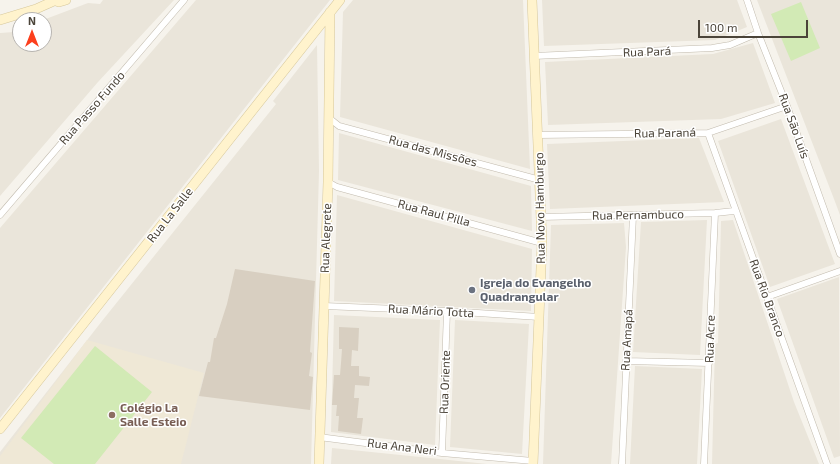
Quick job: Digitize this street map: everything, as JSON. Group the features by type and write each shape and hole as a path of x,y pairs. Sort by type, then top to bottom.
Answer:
{"street":[{"path":"36,9 45,0"},
{"path":"0,20 36,9 54,1 66,0"},
{"name":"Rua Passo Fundo","path":"0,215 184,0"},
{"name":"Rua La Salle","path":"0,429 340,0"},
{"name":"Rua Novo Hamburgo","path":"532,0 542,242 533,463"},
{"name":"Rua São Luís","path":"747,0 840,254"},
{"name":"Rua Alegrete","path":"319,464 328,182 330,12"},
{"name":"Rua Pará","path":"534,56 712,48 730,45 758,33"},
{"name":"Rua Paraná","path":"538,135 708,132 787,106"},
{"name":"Rua das Missões","path":"329,118 339,126 540,180"},
{"name":"Rua Rio Branco","path":"708,132 734,211 767,297 827,464"},
{"name":"Rua Raul Pilla","path":"328,182 337,187 542,242"},
{"name":"Rua Pernambuco","path":"541,217 715,213 734,211"},
{"name":"Rua Acre","path":"704,464 715,213"},
{"name":"Rua Amapá","path":"622,464 632,215"},
{"path":"767,297 840,271"},
{"name":"Rua Mário Totta","path":"324,306 447,311 539,317"},
{"name":"Rua Oriente","path":"442,453 447,311"},
{"path":"626,361 709,363"},
{"name":"Rua Ana Neri","path":"320,437 533,463"}],"shaded area":[{"path":"103,0 174,0 98,82 0,196 0,33 12,32 12,52 52,52 52,17 88,3 100,4"},
{"path":"196,0 330,0 0,418 0,228"},
{"path":"353,0 523,0 530,169 340,117 343,12"},
{"path":"542,0 737,0 747,27 715,40 544,46"},
{"path":"757,0 840,0 840,215 834,199"},
{"path":"753,43 775,103 721,119 548,125 545,62 713,54"},
{"path":"317,45 319,171 311,464 0,464 0,452 102,321 276,104 273,101"},
{"path":"781,119 835,264 770,287 718,141"},
{"path":"339,133 531,186 532,231 338,180"},
{"path":"699,138 724,202 550,209 547,144"},
{"path":"337,195 532,249 531,311 334,301"},
{"path":"707,220 700,355 633,352 641,222"},
{"path":"733,220 794,402 819,464 712,464 715,344 718,343 721,221"},
{"path":"624,223 626,247 611,464 543,464 551,225"},
{"path":"839,277 840,456 834,458 777,299"},
{"path":"334,315 440,320 435,445 331,432"},
{"path":"455,320 529,324 522,454 450,447"},
{"name":"Colégio La Salle Esteio","path":"87,340 204,373 181,464 0,464 0,456"},
{"path":"635,366 702,369 697,464 630,464"},
{"path":"332,448 430,458 487,464 331,464"}],"green space":[{"path":"801,2 820,48 791,61 771,14"},
{"path":"95,346 152,392 95,464 54,464 21,438"}],"building":[{"path":"235,269 315,281 310,352 312,353 309,376 313,377 310,410 199,396 208,362 210,362 214,338 216,338 227,304"},
{"path":"339,327 359,328 358,351 352,350 351,366 359,366 359,376 370,377 369,386 355,385 354,398 359,398 357,418 363,418 361,434 338,431 339,416 336,416 337,405 332,405 334,375 340,375 342,349 339,349"}],"place":[{"name":"Igreja do Evangelho Quadrangular","path":"472,290"},
{"name":"Colégio La Salle Esteio","path":"112,415"}]}
